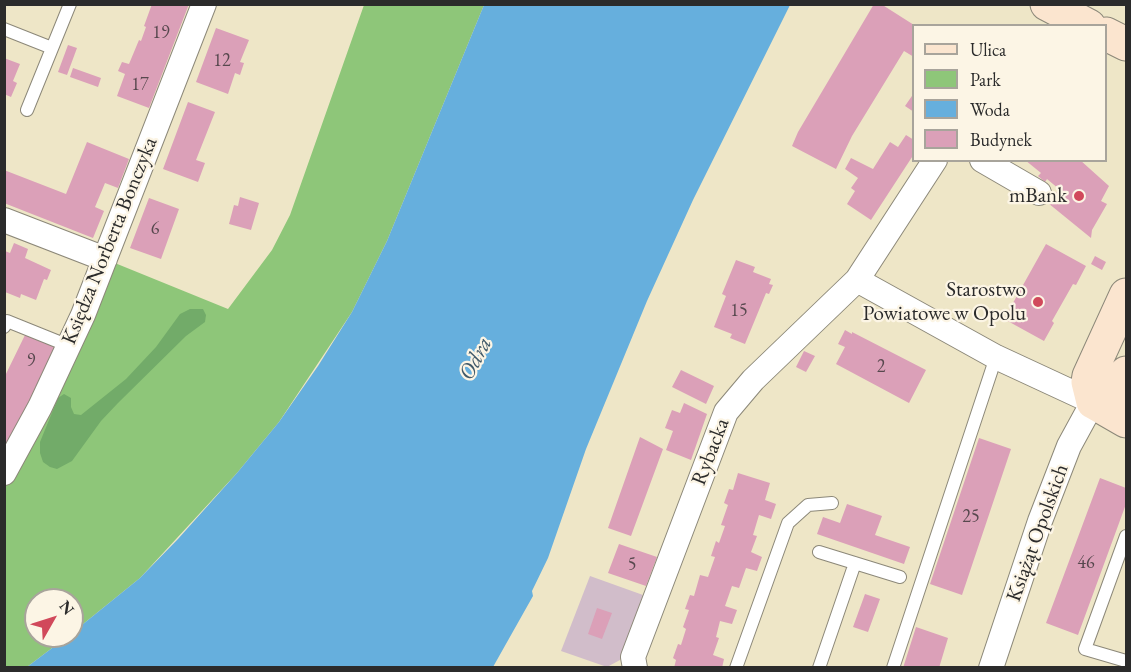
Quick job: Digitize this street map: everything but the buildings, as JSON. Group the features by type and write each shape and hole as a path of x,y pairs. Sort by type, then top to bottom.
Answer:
{"street":[{"name":"Księdza Norberta Bonczyka","path":"4,473 24,441 69,346 204,4"},
{"path":"1047,4 1085,24"},
{"path":"1107,34 1126,44"},
{"name":"Rybacka","path":"635,668 633,657 726,412 753,380 857,280 934,162"},
{"path":"985,162 1039,193"},
{"path":"4,220 105,259"},
{"path":"857,280 996,357 1093,402 1126,421"},
{"path":"1093,402 1088,382 1089,376 1126,295"},
{"name":"Książąt Opolskich","path":"991,668 1040,521 1069,446 1093,402 1113,391 1126,373"}],"lane":[{"path":"27,110 70,4"},
{"path":"4,29 52,48"},
{"path":"4,327 7,321 69,346"},
{"path":"893,668 996,357"},
{"path":"736,668 788,523 808,505 832,503"},
{"path":"1126,536 1085,650 1126,660"},
{"path":"819,552 900,577"},
{"path":"819,668 855,563"}],"shaded area":[{"path":"590,576 643,595 620,660 607,667 561,651"}],"green space":[{"path":"364,5 484,5 387,241 352,312 279,422 237,473 140,578 84,623 84,588 24,588 24,648 52,648 27,667 5,667 4,473 105,259 228,309 272,250 290,215"},
{"path":"190,309 203,309 206,315 205,322 186,336 118,403 101,421 72,461 57,469 43,462 40,442 58,398 64,394 71,398 74,414 81,415 126,379 156,347 180,314"}],"water":[{"name":"Odra","path":"484,5 790,5 693,200 647,301 586,449 548,558 532,591 533,596 493,667 27,667 52,648 84,648 84,623 140,578 237,473 279,422 318,366 352,312 387,241"}],"place":[{"name":"mBank","path":"1079,196"},
{"name":"Starostwo Powiatowe w Opolu","path":"1038,302"}]}
